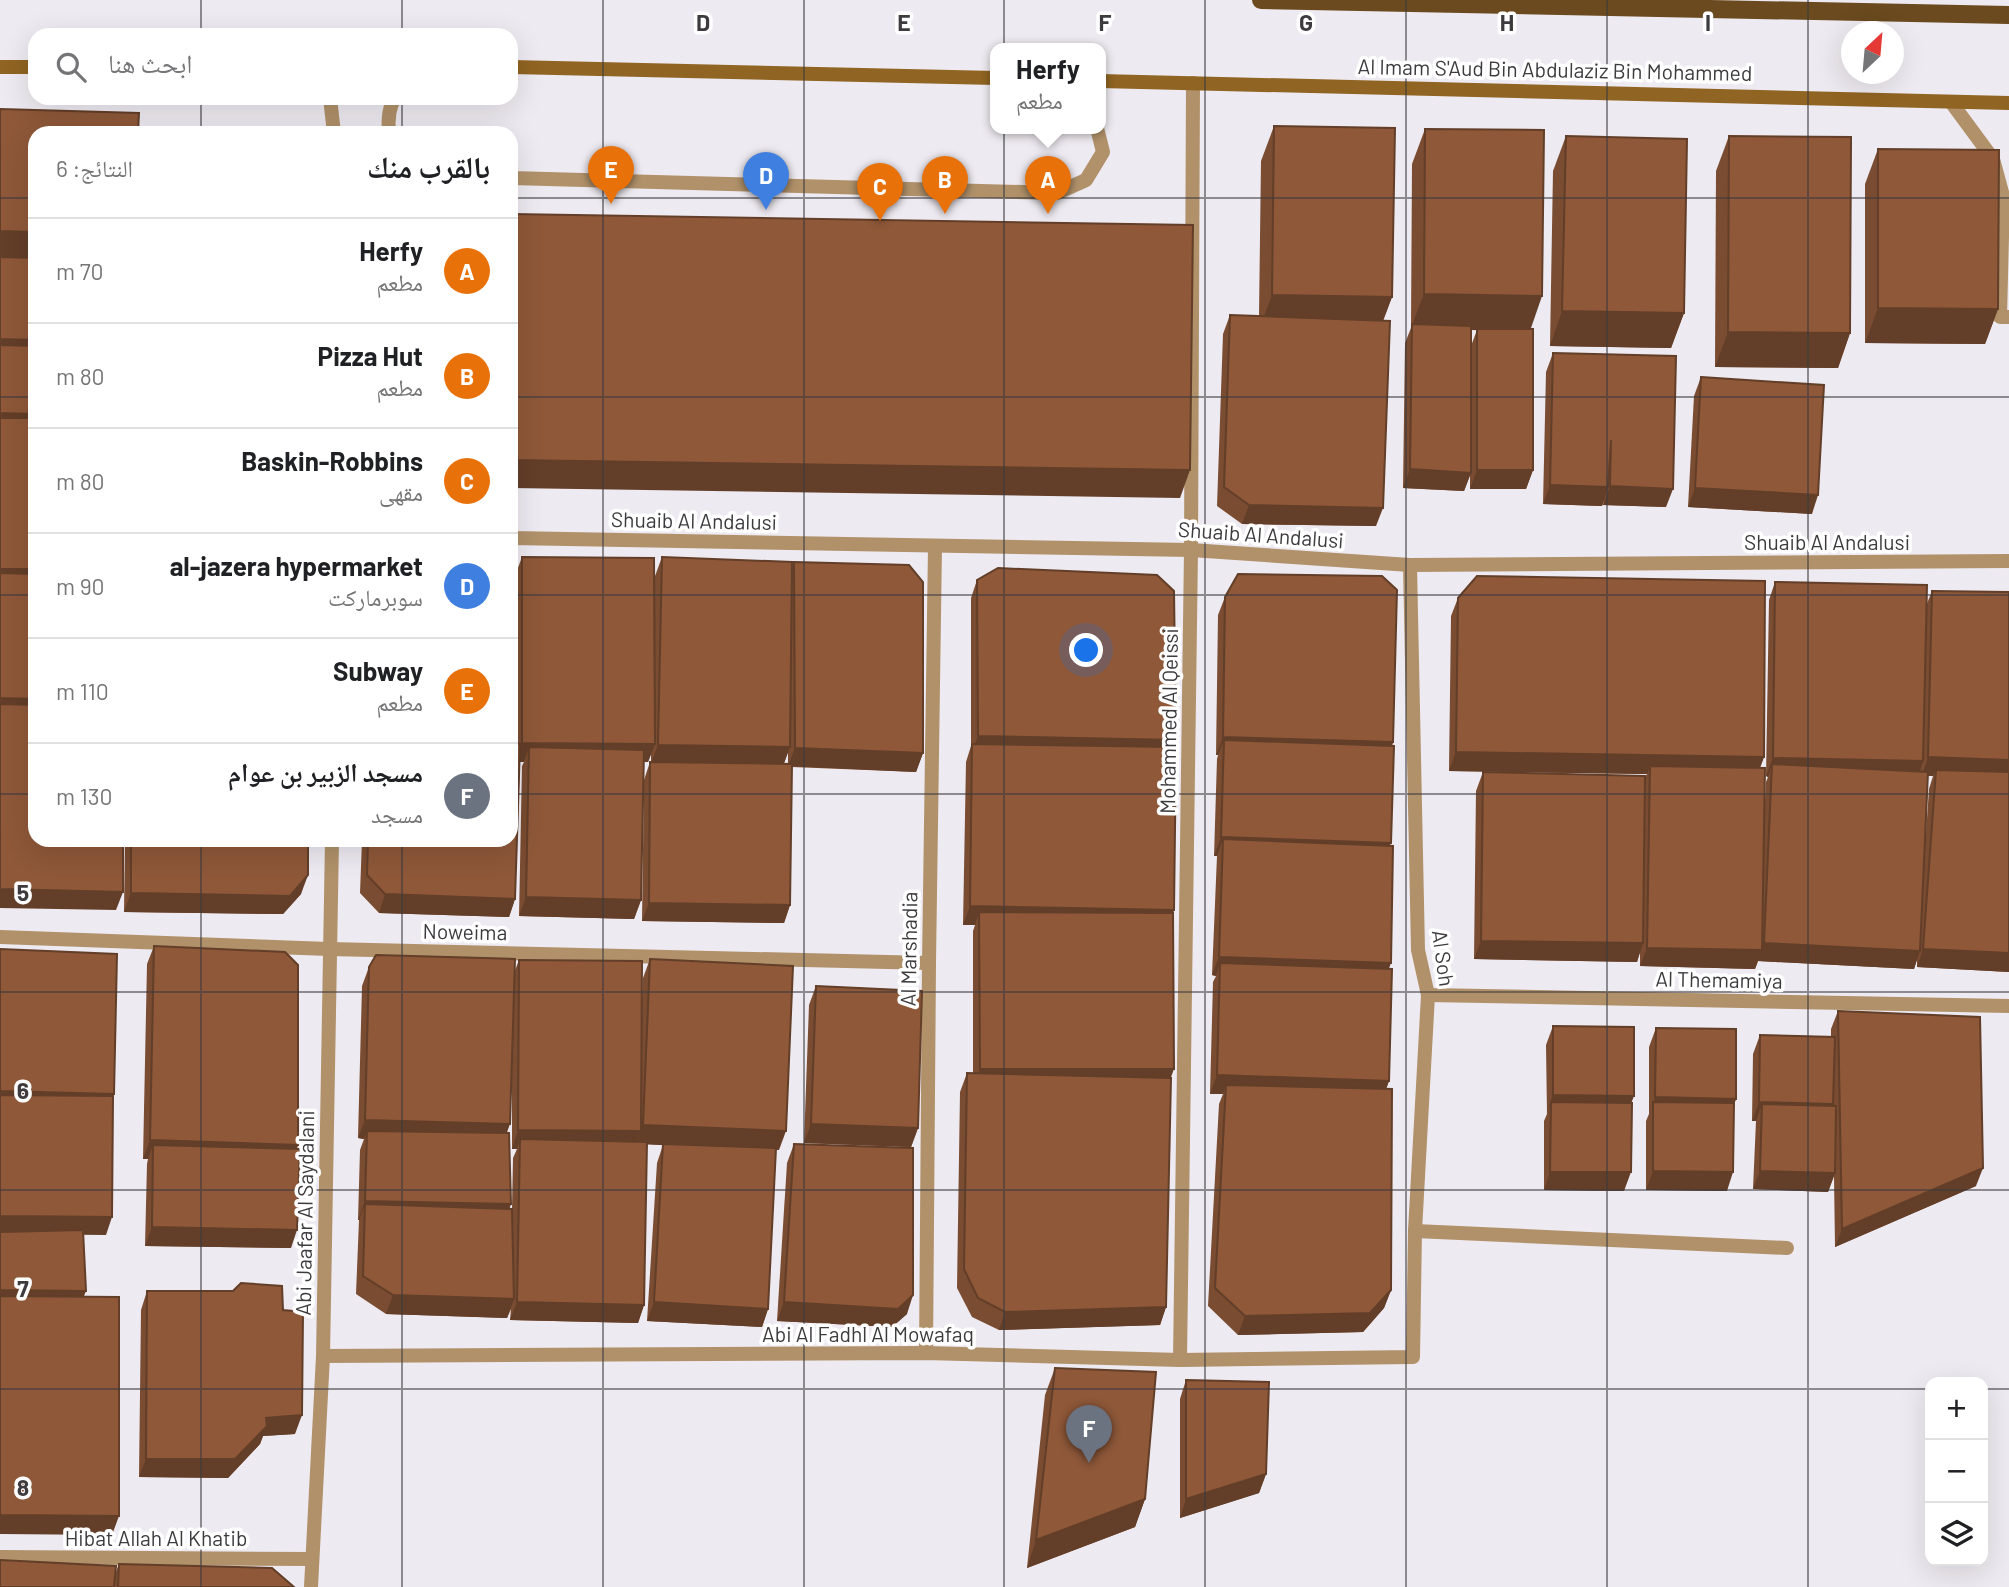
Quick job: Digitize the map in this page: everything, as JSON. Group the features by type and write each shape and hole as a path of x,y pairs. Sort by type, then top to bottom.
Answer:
{"main road":[{"path":"1261,0 2009,15"}],"street":[{"path":"0,67 28,66"},
{"path":"518,67 990,78"},
{"name":"Al Imam S'Aud Bin Abdulaziz Bin Mohammed","path":"1106,81 2009,103"},
{"name":"Mohammed Al Qeissi","path":"1180,1360 1191,550 1193,83"},
{"path":"1951,102 1993,159 2003,196 2000,317 2009,317"},
{"path":"331,105 333,126"},
{"path":"389,126 393,105"},
{"path":"518,178 1057,193 1086,180 1103,152 1098,134"},
{"name":"Shuaib Al Andalusi","path":"518,538 1191,550 1410,565 2009,561"},
{"name":"Al Marshadia","path":"926,1353 935,546"},
{"name":"Al Soh","path":"1410,565 1418,950 1428,995 1415,1231 1413,1357"},
{"name":"Abi Jaafar Al Saydalani","path":"311,1587 323,1356 332,847"},
{"name":"Noweima","path":"0,937 929,963"},
{"name":"Al Themamiya","path":"1428,995 2009,1006"},
{"path":"1415,1231 1787,1248"},
{"name":"Abi Al Fadhl Al Mowafaq","path":"323,1356 926,1353 1180,1360 1413,1357"},
{"name":"Hibat Allah Al Khatib","path":"0,1557 312,1559"}],"building":[{"path":"0,109 139,113 138,126 28,126 28,232 0,231"},
{"path":"1274,126 1395,128 1392,297 1272,295"},
{"path":"1425,129 1544,130 1542,296 1424,294"},
{"path":"1566,136 1687,139 1684,313 1562,311"},
{"path":"1729,136 1851,137 1850,333 1728,332"},
{"path":"1878,149 1999,150 1998,309 1878,308"},
{"path":"518,214 1193,225 1190,470 518,460"},
{"path":"0,257 28,258 28,340 0,339"},
{"path":"1230,315 1390,321 1383,508 1249,505 1224,487"},
{"path":"1412,324 1471,326 1471,473 1410,469"},
{"path":"1477,329 1533,329 1533,470 1477,470"},
{"path":"0,345 28,346 28,414 0,413"},
{"path":"1553,353 1676,356 1673,489 1610,486 1611,440 1608,487 1550,485"},
{"path":"1701,377 1824,385 1818,495 1695,488"},
{"path":"0,418 28,418 28,569 0,569"},
{"path":"522,557 654,558 655,744 522,743"},
{"path":"662,557 792,562 790,747 658,745"},
{"path":"794,562 909,565 923,582 923,753 795,748"},
{"path":"998,568 1157,575 1174,591 1176,740 978,736 977,580"},
{"path":"0,573 28,574 28,699 0,698"},
{"path":"1238,574 1382,576 1397,590 1393,742 1223,737 1225,597"},
{"path":"1477,576 1765,581 1764,757 1456,752 1458,598"},
{"path":"1775,582 1927,585 1923,761 1773,758"},
{"path":"1932,591 2009,592 2009,760 1928,757"},
{"path":"0,704 28,705 28,847 123,847 123,892 0,889"},
{"path":"1224,740 1394,746 1391,843 1221,837"},
{"path":"518,744 520,744 518,806"},
{"path":"972,744 1176,747 1174,910 970,906"},
{"path":"529,747 644,750 641,900 526,897"},
{"path":"650,762 792,764 790,905 649,903"},
{"path":"1772,764 1928,772 1920,951 1764,943"},
{"path":"1650,766 1765,768 1762,950 1647,948"},
{"path":"1936,770 2009,772 2009,953 1923,949"},
{"path":"1483,772 1645,776 1643,943 1481,941"},
{"path":"1223,839 1393,846 1391,963 1219,957"},
{"path":"131,847 308,847 308,875 290,896 131,893"},
{"path":"368,847 517,847 515,899 385,894 367,875"},
{"path":"979,912 1173,913 1174,1069 980,1069"},
{"path":"154,946 285,952 298,965 298,1145 150,1140"},
{"path":"0,949 117,954 114,1094 0,1091"},
{"path":"376,955 515,959 510,1124 365,1120 369,967"},
{"path":"650,959 793,966 786,1131 643,1125"},
{"path":"519,960 642,961 641,1131 518,1130"},
{"path":"1220,963 1392,969 1389,1081 1217,1075"},
{"path":"816,986 922,991 918,1128 811,1124"},
{"path":"1838,1011 1980,1017 1983,1168 1842,1229"},
{"path":"1553,1026 1634,1027 1634,1096 1553,1095"},
{"path":"1656,1028 1736,1029 1736,1099 1655,1097"},
{"path":"1760,1035 1835,1037 1833,1104 1759,1102"},
{"path":"967,1073 1171,1078 1166,1307 1005,1312 978,1298 964,1269"},
{"path":"1226,1085 1392,1089 1391,1290 1370,1313 1245,1316 1215,1288"},
{"path":"0,1095 113,1096 112,1217 0,1216"},
{"path":"1551,1102 1632,1103 1631,1172 1550,1172"},
{"path":"1653,1102 1734,1103 1733,1172 1653,1171"},
{"path":"1762,1104 1836,1106 1835,1173 1760,1171"},
{"path":"367,1131 509,1133 511,1204 365,1201"},
{"path":"520,1139 647,1142 644,1305 517,1302"},
{"path":"663,1144 776,1148 768,1309 654,1302"},
{"path":"794,1144 913,1148 913,1295 898,1309 784,1302"},
{"path":"153,1145 300,1149 297,1230 152,1227"},
{"path":"365,1204 512,1209 514,1299 393,1295 363,1276"},
{"path":"83,1230 86,1291 0,1290 0,1232"},
{"path":"241,1283 282,1286 283,1310 303,1312 302,1415 266,1418 267,1426 235,1459 146,1459 147,1291 233,1291"},
{"path":"0,1296 119,1297 119,1516 0,1515"},
{"path":"1055,1368 1156,1372 1145,1499 1036,1540"},
{"path":"1186,1380 1269,1382 1266,1474 1186,1499"},
{"path":"0,1560 116,1566 114,1587 0,1587"},
{"path":"119,1564 272,1568 294,1587 118,1587"}],"place":[{"name":"Subway","path":"611,204"},
{"name":"al-jazera hypermarket","path":"766,210"},
{"name":"Pizza Hut","path":"945,214"},
{"name":"Herfy","path":"1048,214"},
{"name":"Baskin-Robbins","path":"880,221"},
{"name":"مسجد الزبير بن عوام","path":"1089,1463"}]}
